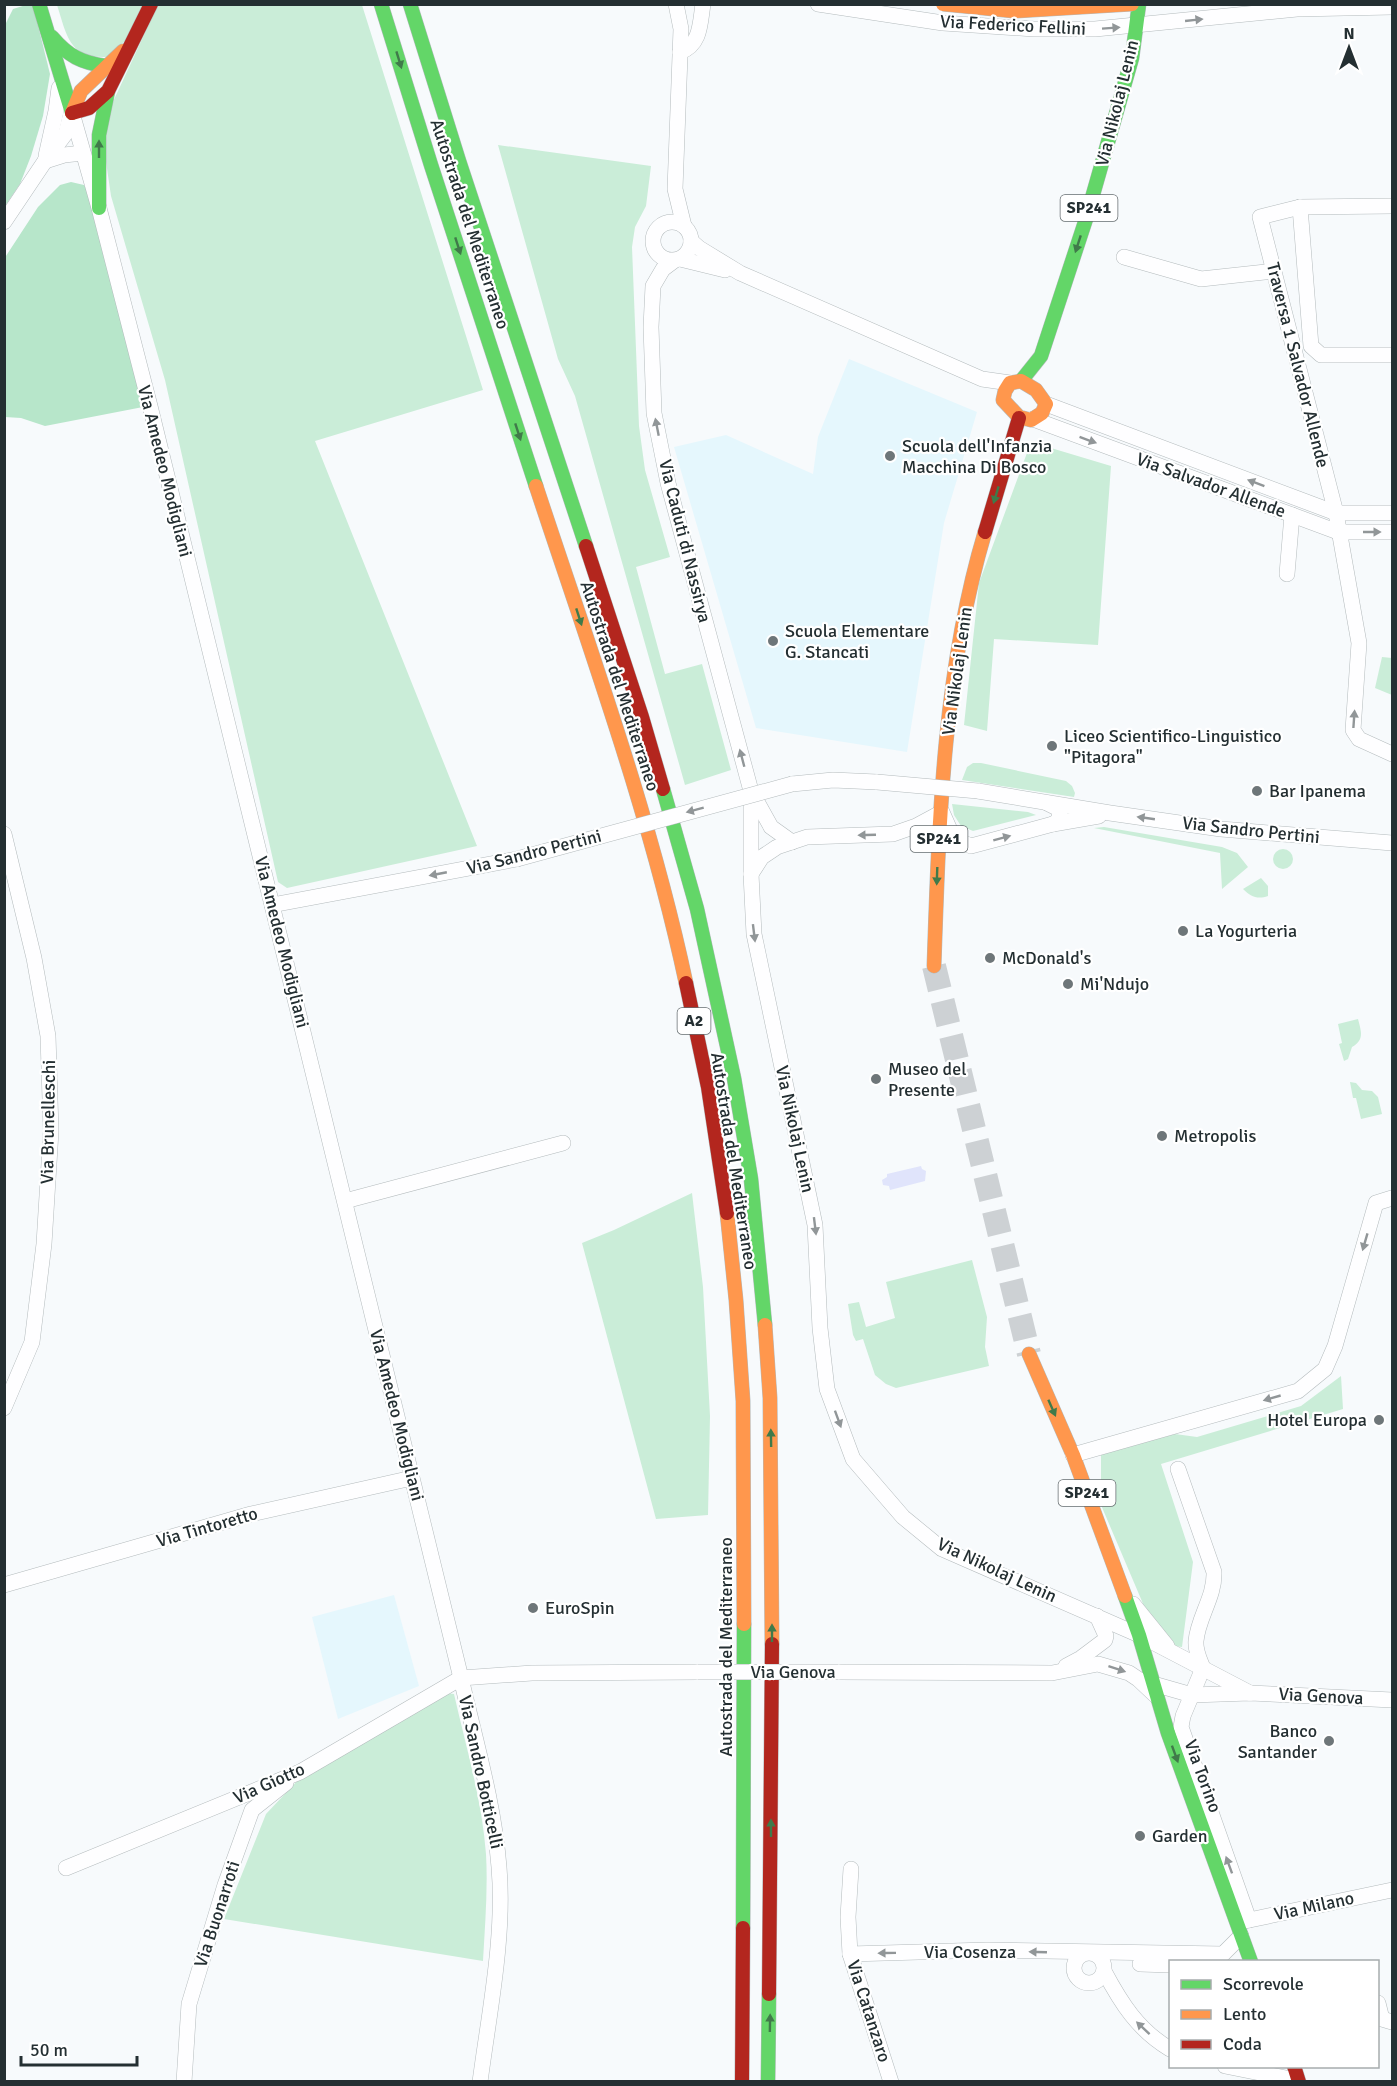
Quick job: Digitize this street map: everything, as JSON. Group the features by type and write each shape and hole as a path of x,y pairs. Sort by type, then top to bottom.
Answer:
{"main road":[{"path":"39,4 72,113"},
{"path":"99,208 99,135 108,91 151,4"},
{"name":"Autostrada del Mediterraneo","path":"381,4 431,165 614,724 668,902 708,1088 724,1184 736,1300 743,1401 745,1711 742,2082"},
{"name":"Autostrada del Mediterraneo","path":"410,4 459,161 642,717 697,909 734,1078 751,1179 763,1294 770,1398 772,1707 768,2082"},
{"path":"943,4 987,10 1036,12 1132,4"},
{"name":"SP241","path":"1136,26 1139,4"},
{"name":"Via Nikolaj Lenin","path":"1003,400 1005,391 1041,356 1086,219 1132,58 1136,26"},
{"path":"48,33 67,56 87,64 106,66"},
{"path":"72,113 81,91 133,42"},
{"path":"72,113 89,108 108,91"},
{"path":"1015,382 1030,384 1040,392 1047,404"},
{"path":"1003,400 1026,419"},
{"name":"Via Nikolaj Lenin","path":"934,966 938,860 949,713 971,578 1026,419 1044,411 1047,404"},
{"name":"SP241","path":"1029,1354 1073,1455 1139,1635"},
{"name":"Via Torino","path":"1139,1635 1168,1733 1242,1926 1250,1960"}],"street":[{"path":"676,4 681,29 675,189 684,226"},
{"path":"680,52 695,42 699,32 703,4"},
{"name":"Via Federico Fellini","path":"818,4 943,23 1034,29 1136,26 1297,9 1392,7"},
{"path":"990,25 1009,4"},
{"path":"45,162 56,111 60,75"},
{"path":"4,222 45,162 63,124 72,113"},
{"name":"Via Amedeo Modigliani","path":"72,113 99,208 273,905 461,1678"},
{"path":"45,162 64,155 83,153"},
{"path":"675,189 661,226 654,236 654,248 663,258 740,273"},
{"path":"1392,206 1300,207 1311,346 1321,355 1392,354"},
{"name":"Traversa 1 Salvador Allende","path":"1300,207 1260,217 1336,513 1359,643 1353,730 1359,739 1392,754"},
{"path":"653,286 663,269 688,252 691,241 688,230 684,226 673,222 661,226"},
{"path":"691,241 740,273 982,379 1015,382"},
{"name":"Via Caduti di Nassirya","path":"654,248 651,327 654,412 668,483 751,791 771,827 792,842"},
{"path":"1124,258 1201,279 1274,271"},
{"path":"982,379 1003,400"},
{"name":"Via Salvador Allende","path":"1047,404 1336,513 1392,513"},
{"name":"Via Salvador Allende","path":"1026,419 1338,532 1392,532"},
{"path":"1287,573 1292,515"},
{"name":"Via Sandro Pertini","path":"273,905 517,859 792,783 833,780 978,791 1221,829 1392,843"},
{"name":"Via Caduti di Nassirya","path":"751,791 751,874"},
{"path":"1044,802 1052,805 1060,813 1058,821 1053,824"},
{"path":"751,874 762,857 807,837 893,834 916,826 942,812"},
{"name":"Via Sandro Pertini","path":"942,812 950,831 957,840 971,846 1053,824 1110,813"},
{"name":"Via Brunelleschi","path":"4,834 34,958 48,1036 51,1131 44,1244 32,1342 4,1408"},
{"name":"Via Nikolaj Lenin","path":"751,874 754,934 815,1225 820,1328 827,1389 853,1459 903,1517 942,1549 1139,1635"},
{"path":"345,1201 563,1143"},
{"path":"1073,1455 1298,1391 1325,1369 1335,1346 1376,1203 1392,1198"},
{"path":"1178,1469 1214,1572 1211,1597 1196,1641 1197,1654 1203,1668 1184,1716 1182,1732 1242,1926"},
{"name":"Via Tintoretto","path":"4,1584 251,1514 412,1478"},
{"path":"1121,1587 1173,1653"},
{"name":"Via Genova","path":"1052,1672 1081,1658 1105,1640 1106,1636 1097,1616"},
{"name":"Via Genova","path":"1139,1635 1250,1693"},
{"name":"Via Genova","path":"461,1678 532,1672 1052,1672 1098,1664 1120,1669 1155,1691 1192,1695 1250,1693 1392,1700"},
{"name":"Via Giotto","path":"66,1868 300,1772 461,1678"},
{"name":"Via Sandro Botticelli","path":"461,1678 495,1829 500,1869 499,1945 480,2082"},
{"name":"Via Buonarroti","path":"184,2082 189,2004 225,1885 252,1810 300,1772"},
{"name":"Via Catanzaro","path":"851,1869 848,1917 850,1954 891,2082"},
{"name":"Via Milano","path":"1242,1926 1392,1890"},
{"name":"Via Cosenza","path":"850,1954 987,1950 1223,1954 1242,1926"},
{"path":"1169,1965 1107,1963 1104,1968 1096,1982 1086,1983 1078,1978 1074,1969 1080,1956 1089,1953 1099,1956 1104,1968 1120,2002 1137,2023 1169,2048"},
{"path":"1379,2009 1382,2019 1392,2022"},
{"path":"1232,2068 1271,2074 1298,2082"}],"shaded area":[{"path":"849,359 977,412 944,523 907,752 756,728 674,447 726,435 813,474 818,437"},
{"path":"394,1595 419,1686 338,1719 312,1617"}],"green space":[{"path":"33,5 50,74 43,116 31,156 20,184 5,206 5,25 13,9"},
{"path":"57,5 145,5 130,36 108,57 95,57 77,50 67,36"},
{"path":"158,5 362,5 483,390 315,441 477,846 287,888 278,882 165,380 111,196 104,148 111,106"},
{"path":"498,145 651,166 646,206 635,227 632,247 639,426 645,470 670,557 636,567 665,674 702,664 731,770 685,785 575,396 558,359"},
{"path":"71,182 84,185 90,195 143,407 45,426 21,418 5,417 4,259 38,207 60,185"},
{"path":"1031,442 1111,466 1098,645 994,639 987,731 964,725 979,583"},
{"path":"1382,657 1392,658 1392,695 1375,688"},
{"path":"973,763 1066,781 1072,786 1074,797 962,780 967,767"},
{"path":"952,804 1028,812 1036,815 973,831 961,826 954,815"},
{"path":"1104,827 1222,847 1237,853 1248,867 1222,889 1220,853 1094,828"},
{"path":"1283,849 1290,852 1293,859 1290,866 1283,869 1276,866 1273,859 1276,852"},
{"path":"1261,878 1268,886 1268,896 1254,897 1243,889"},
{"path":"1358,1019 1361,1031 1359,1041 1352,1047 1348,1059 1344,1061 1339,1044 1342,1043 1338,1024"},
{"path":"1350,1082 1356,1083 1362,1090 1372,1091 1378,1097 1382,1114 1361,1119"},
{"path":"692,1193 703,1287 710,1416 708,1515 656,1519 582,1243"},
{"path":"972,1260 987,1317 985,1347 989,1366 896,1388 886,1384 875,1375 863,1339 856,1341 853,1335 848,1304 859,1302 866,1327 895,1318 886,1282"},
{"path":"1341,1376 1343,1409 1161,1464 1193,1562 1182,1647 1174,1646 1144,1606 1101,1505 1101,1454 1175,1434 1197,1437 1301,1406"},
{"path":"445,1693 454,1694 473,1774 484,1834 487,1880 483,1961 224,1919 266,1814 299,1779"}],"water":[{"path":"921,1166 926,1171 925,1181 890,1190 889,1186 883,1185 882,1180 887,1177 887,1174"}],"tunnel":[{"path":"934,966 1029,1354"}],"traffic: fast":[{"path":"39,4 72,113"},
{"path":"381,4 536,486"},
{"path":"410,4 459,161 586,546"},
{"path":"1021,381 1041,356 1086,219 1132,58 1139,4"},
{"path":"52,37 76,57 106,66"},
{"path":"99,208 99,135 108,91"},
{"path":"663,789 697,909 734,1078 751,1179 765,1325"},
{"path":"1125,1596 1168,1733 1250,1960"},
{"path":"743,1928 744,1624"},
{"path":"768,2082 769,1994"}],"traffic: slow":[{"path":"943,4 1014,11 1132,4"},
{"path":"72,113 81,91 123,51"},
{"path":"1021,381 1036,390 1046,404 1042,413 1031,420 1019,417 1003,400 1010,383 1021,381"},
{"path":"536,486 637,795 686,983"},
{"path":"934,966 941,802 952,693 960,638 985,532"},
{"path":"727,1213 743,1401 744,1624"},
{"path":"765,1325 770,1398 772,1644"},
{"path":"1029,1354 1073,1455 1125,1596"}],"traffic: jam":[{"path":"72,113 89,108 108,91 151,4"},
{"path":"985,532 1019,418"},
{"path":"586,546 663,789"},
{"path":"686,983 708,1087 727,1213"},
{"path":"769,1994 772,1644"},
{"path":"742,2082 743,1928"},
{"path":"1295,2068 1299,2082"}],"place":[{"name":"Scuola dell'Infanzia Macchina Di Bosco","path":"890,456"},
{"name":"Scuola Elementare G. Stancati","path":"773,641"},
{"name":"Liceo Scientifico-Linguistico \"Pitagora\"","path":"1052,746"},
{"name":"Bar Ipanema","path":"1257,791"},
{"name":"La Yogurteria","path":"1183,931"},
{"name":"McDonald's","path":"990,958"},
{"name":"Mi'Ndujo","path":"1068,984"},
{"name":"Museo del Presente","path":"876,1079"},
{"name":"Metropolis","path":"1162,1136"},
{"name":"Hotel Europa","path":"1379,1420"},
{"name":"EuroSpin","path":"533,1608"},
{"name":"Banco Santander","path":"1329,1741"},
{"name":"Garden","path":"1140,1836"}]}
